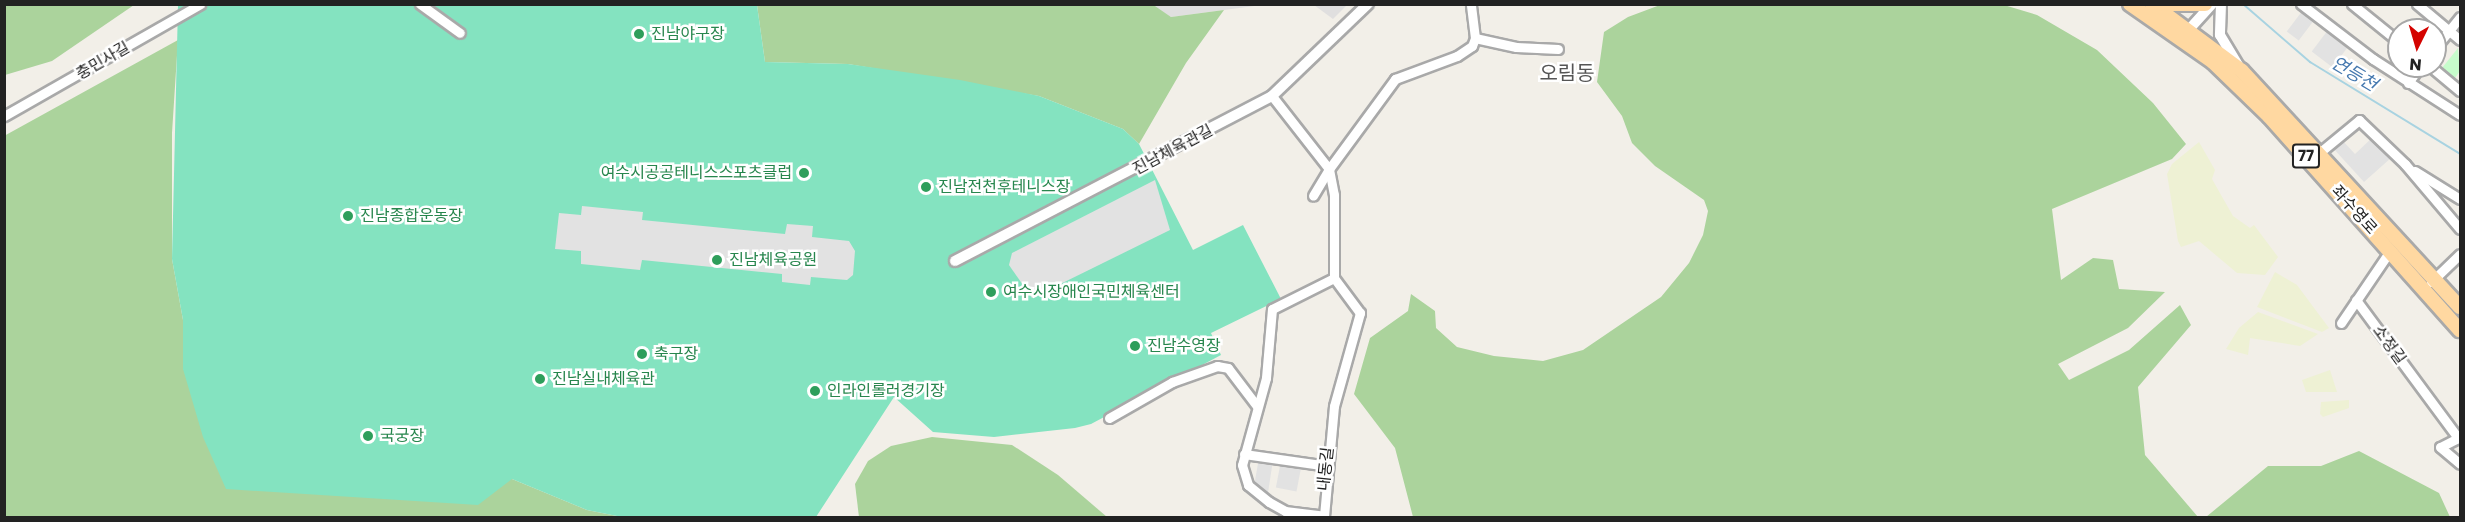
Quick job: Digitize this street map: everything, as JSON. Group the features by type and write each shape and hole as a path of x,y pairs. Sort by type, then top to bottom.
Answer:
{"main road":[{"name":"좌수영로","path":"2130,4 2157,9 2186,34 2269,116 2459,324"},
{"path":"2157,9 2205,4"},
{"name":"좌수영로","path":"2186,34 2242,70 2436,277 2460,307"}],"street":[{"name":"충민사길","path":"4,116 200,4"},
{"path":"420,4 459,33"},
{"name":"진남체육관길","path":"955,261 1272,96 1368,4"},
{"path":"1313,196 1329,169 1395,79 1461,54 1475,38 1471,4"},
{"path":"2186,34 2212,4"},
{"path":"2221,4 2220,35 2242,70"},
{"path":"2301,4 2408,83 2460,115"},
{"path":"2352,4 2387,32"},
{"path":"2416,4 2460,40"},
{"path":"2447,33 2460,17"},
{"path":"1475,38 1516,47 1558,49"},
{"path":"2408,83 2412,78"},
{"path":"2444,78 2460,91"},
{"path":"1272,96 1329,169 1334,195 1334,278"},
{"path":"2319,153 2357,120 2405,164 2460,229"},
{"path":"2405,164 2460,199"},
{"path":"2341,323 2390,251"},
{"path":"2425,287 2460,254"},
{"name":"내동길","path":"1334,278 1359,310 1360,318 1334,406 1324,516 1281,514 1248,485 1242,471 1244,454 1266,378 1272,309 1334,278"},
{"name":"소정길","path":"2356,300 2459,438 2440,447 2460,464"},
{"path":"1109,418 1172,382 1217,366 1228,368 1257,406"},
{"path":"1244,454 1328,466"}],"shaded area":[{"path":"1152,5 1262,5 1171,17"},
{"path":"1314,5 1347,5 1333,19"},
{"path":"2303,10 2315,19 2299,41 2287,32"},
{"path":"2328,30 2349,46 2333,67 2312,52"},
{"path":"2373,137 2392,157 2364,182 2332,147 2341,139 2355,154"},
{"path":"1155,180 1170,230 1032,298 1009,265 1012,253"},
{"path":"582,206 643,212 642,220 785,234 787,224 813,226 812,237 849,241 855,251 853,275 847,280 811,277 810,285 782,282 782,274 642,260 640,270 581,264 581,251 555,249 559,213 581,215"},
{"path":"1259,458 1273,460 1268,493 1254,486"},
{"path":"1281,461 1302,465 1296,492 1276,488"}],"green space":[{"path":"5,4 134,5 52,61 5,75"},
{"path":"1152,4 1171,17 1224,10 1186,63 1139,144 1123,129 1039,96 848,64 765,62 757,5"},
{"name":"진남체육공원","path":"178,5 757,5 765,62 848,64 960,80 1039,96 1123,129 1139,144 1193,250 1243,225 1281,299 1211,333 1221,355 1091,424 1075,428 994,437 933,432 894,397 816,517 622,517 587,510 512,479 478,505 226,489 203,437 183,369 183,320 172,259"},
{"path":"1660,5 2004,5 2037,15 2097,50 2153,103 2186,144 2172,159 2052,209 2061,280 2093,258 2113,260 2119,289 2165,292 2128,328 2058,364 2069,380 2129,350 2180,305 2191,325 2138,387 2145,455 2198,517 1413,517 1395,448 1354,394 1370,338 1408,311 1411,294 1435,311 1436,328 1457,347 1494,356 1543,361 1583,350 1661,297 1689,263 1703,235 1708,211 1704,200 1655,166 1632,143 1622,116 1597,82 1604,32 1628,17"},
{"path":"178,40 172,133 172,259 183,320 183,369 512,479 587,510 622,517 5,517 4,136"},
{"path":"2458,48 2460,71 2455,78 2447,72 2447,62"},
{"path":"2199,142 2215,170 2212,179 2233,216 2250,228 2254,225 2278,257 2265,275 2237,273 2199,241 2181,247 2178,241 2167,174 2172,164"},
{"path":"2275,272 2297,285 2329,328 2322,332 2257,307"},
{"path":"2258,312 2318,334 2300,346 2250,338 2248,355 2226,349 2239,328"},
{"path":"2330,370 2337,392 2306,392 2302,380"},
{"path":"2349,400 2349,408 2323,417 2320,414 2321,402"},
{"path":"932,437 1012,445 1058,475 1107,517 859,517 855,484 868,461 891,446"},
{"path":"2359,451 2439,493 2450,517 2206,517 2268,466 2321,466"}],"waterway":[{"name":"연등천","path":"2243,4 2310,62 2460,154"}],"place":[{"name":"진남야구장","path":"639,34"},
{"name":"여수시공공테니스스포츠클럽","path":"804,173"},
{"name":"진남전천후테니스장","path":"926,187"},
{"name":"진남종합운동장","path":"348,216"},
{"name":"진남체육공원","path":"717,260"},
{"name":"여수시장애인국민체육센터","path":"991,292"},
{"name":"진남수영장","path":"1135,346"},
{"name":"축구장","path":"642,354"},
{"name":"진남실내체육관","path":"540,379"},
{"name":"인라인롤러경기장","path":"815,391"},
{"name":"국궁장","path":"368,436"}],"district":[{"name":"오림동","path":"1567,73"}]}
